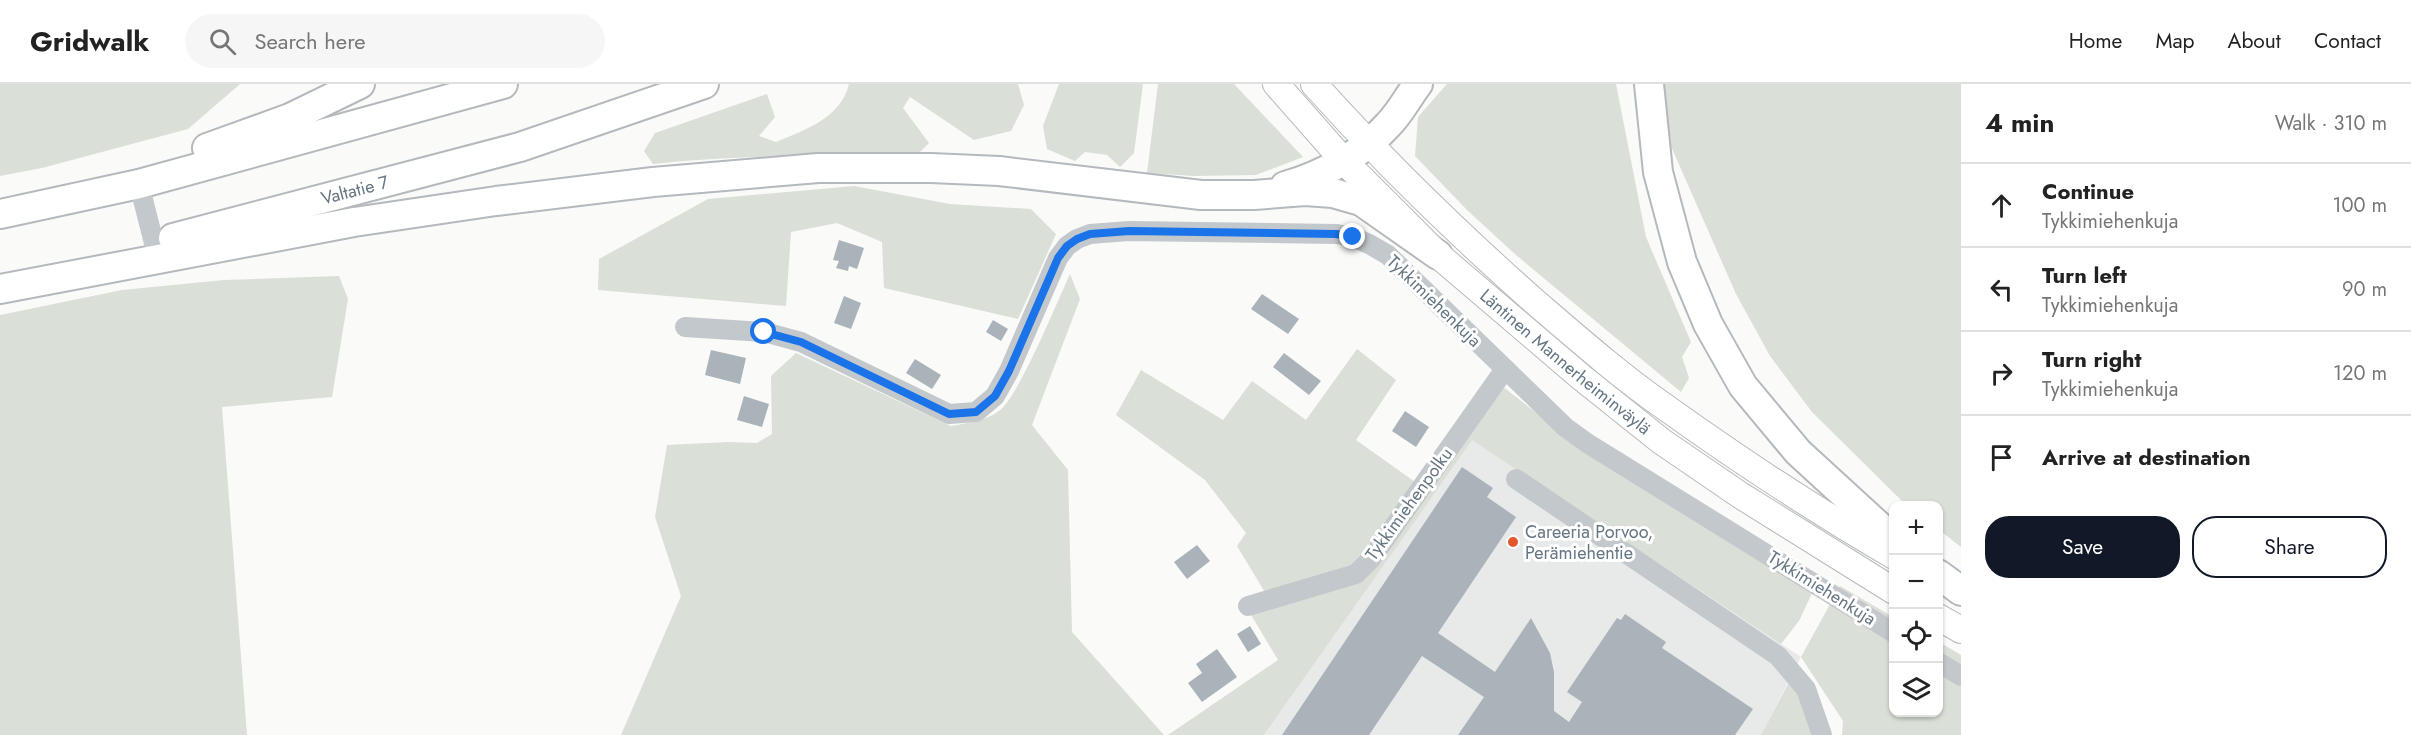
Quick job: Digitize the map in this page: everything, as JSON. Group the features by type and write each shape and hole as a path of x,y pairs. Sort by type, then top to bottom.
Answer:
{"highway":[{"path":"139,184 184,157 290,118 360,84"},
{"path":"0,214 139,184 503,84"},
{"name":"Valtatie 7","path":"0,283 520,147 704,84"},
{"path":"1254,195 1314,176 1368,144 1389,125 1418,84"},
{"path":"1649,84 1658,172 1682,262 1707,324 1743,386 1798,452 1889,536"},
{"path":"0,289 354,222 496,201 653,182 818,168 931,168 999,171 1201,195 1333,192 1360,201 1438,255"},
{"path":"1943,578 1961,591"}],"main road":[{"name":"Läntinen Mannerheiminväylä","path":"1276,84 1343,160 1438,255 1581,377 1661,441 1740,495 1889,588"},
{"name":"Läntinen Mannerheiminväylä","path":"1314,84 1368,144 1471,245 1570,332 1663,406 1773,481 1891,555"},
{"path":"1943,585 1961,596"},
{"path":"1943,620 1961,630"}],"street":[{"path":"139,184 154,243"},
{"name":"Tykkimiehenkuja","path":"685,327 764,332 801,342 949,414 976,412 995,396 1009,371 1058,258 1067,246 1077,239 1090,234 1129,231 1336,234 1353,237 1388,255 1565,427 1587,443 1889,631"},
{"name":"Tykkimiehenpolku","path":"1248,606 1356,574 1371,559 1505,369"},
{"path":"1516,478 1778,656 1806,690 1822,735"},
{"path":"1940,663 1961,676"}],"shaded area":[{"path":"0,84 240,84 188,129 42,168 0,176"},
{"path":"849,84 1018,84 1024,105 1011,131 974,140 910,97 903,108 929,143 916,156 752,157 653,164 644,151 655,133 767,94 775,117 759,136 776,142 810,127 830,114 845,96"},
{"path":"1059,84 1143,84 1134,153 1120,167 1107,155 1085,152 1075,161 1047,149 1043,126"},
{"path":"1158,84 1234,84 1303,157 1256,175 1194,176 1147,173"},
{"path":"1447,84 1616,84 1646,237 1691,342 1682,357 1689,378 1681,392 1516,255 1467,210 1415,156 1418,117"},
{"path":"1664,84 1961,84 1961,547 1943,533 1943,501 1902,501 1812,412 1770,356 1736,294 1670,144"},
{"path":"854,186 950,204 1031,209 1056,234 1018,319 884,288 882,242 837,223 791,232 786,306 598,290 599,259 708,199"},
{"path":"1070,274 1080,299 1032,425 1068,470 1072,632 1164,735 621,735 681,596 655,517 667,445 757,443 772,434 771,376 796,353 951,426 988,417 999,411 1016,388"},
{"path":"339,276 348,299 332,397 222,407 247,735 0,735 0,315 122,290 224,280"},
{"path":"1357,349 1396,380 1356,440 1418,484 1354,569 1266,594 1237,546 1246,533 1205,480 1116,415 1141,370 1223,420 1252,381 1306,420"},
{"path":"1502,386 1571,440 1814,589 1799,621 1781,644 1472,440 1264,735 1168,735 1278,660 1250,613 1359,579"},
{"name":"Careeria Porvoo, Perämiehentie","path":"1472,439 1801,657 1761,735 1264,735"},
{"path":"1840,586 1889,615 1889,717 1943,717 1943,644 1961,655 1961,735 1842,735 1843,721 1801,657"},
{"path":"1789,682 1798,693 1814,735 1761,735"}],"building":[{"path":"839,240 864,248 857,269 849,266 848,271 836,268 839,261 833,260"},
{"path":"1262,294 1299,319 1288,334 1251,309"},
{"path":"844,296 861,303 851,329 834,323"},
{"path":"993,320 1008,329 1001,341 986,332"},
{"path":"711,350 746,358 740,384 705,375"},
{"path":"1284,353 1321,381 1309,395 1273,367"},
{"path":"915,359 941,375 932,389 906,373"},
{"path":"744,396 769,404 762,427 737,420"},
{"path":"1405,411 1429,427 1416,447 1392,431"},
{"path":"1462,467 1493,488 1487,497 1516,517 1438,633 1495,672 1531,618 1550,653 1554,672 1554,711 1569,722 1582,702 1567,692 1617,618 1621,620 1625,614 1666,642 1662,648 1753,709 1735,735 1458,735 1484,697 1422,656 1369,735 1282,735"},
{"path":"1197,545 1210,561 1187,579 1174,562"},
{"path":"1250,626 1261,644 1248,652 1237,634"},
{"path":"1217,649 1237,677 1202,702 1188,683 1202,673 1196,664"}],"place":[{"name":"Careeria Porvoo, Perämiehentie","path":"1513,542"}],"route":[{"path":"764,332 801,342 949,414 976,412 995,396 1009,371 1058,258 1067,246 1077,239 1090,234 1129,231 1336,234 1353,237"}]}
